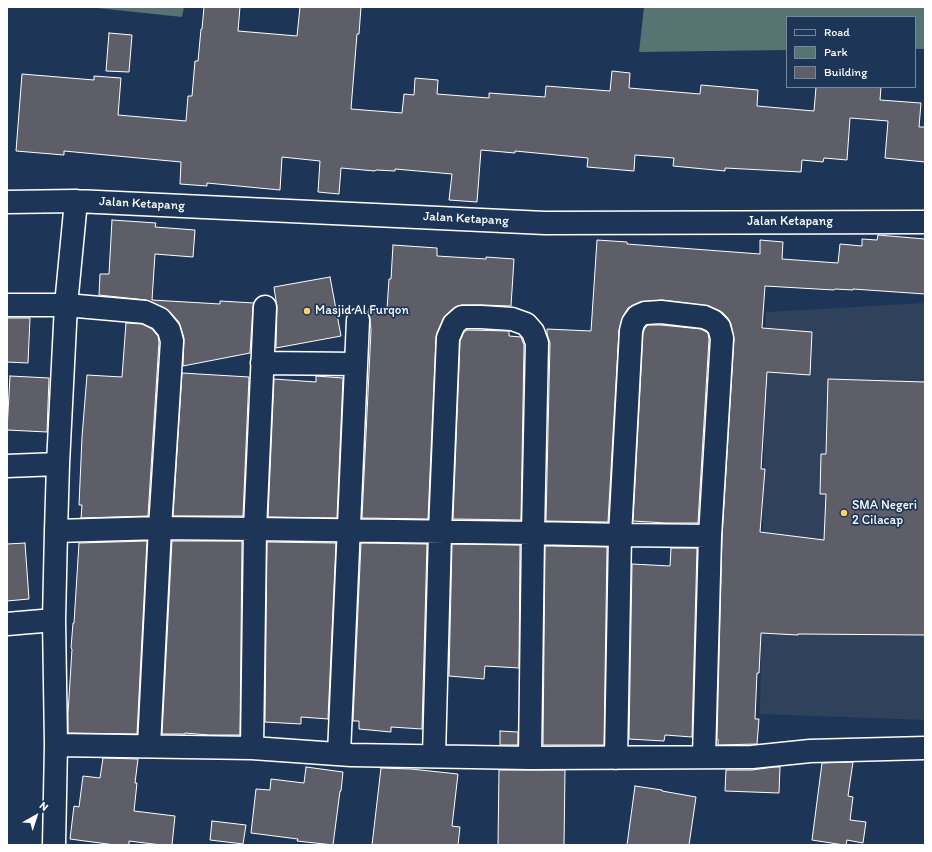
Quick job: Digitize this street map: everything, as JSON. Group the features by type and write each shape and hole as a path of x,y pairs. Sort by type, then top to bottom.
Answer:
{"street":[{"name":"Jalan Ketapang","path":"7,202 76,201 545,223 925,222"},
{"path":"54,845 56,745 54,620 58,464 66,305 76,201"},
{"path":"7,305 66,305 145,312 160,320 169,330 172,342 160,528 149,746"},
{"path":"252,748 255,529 265,307"},
{"path":"616,758 620,535 631,331 633,323 638,316 645,313 661,312 704,317 713,321 719,327 722,338 710,536 704,757"},
{"path":"434,756 440,532 448,338 454,324 462,317 481,317 512,319 526,324 533,332 537,343 532,533 530,758"},
{"path":"339,754 358,320"},
{"path":"262,363 356,364"},
{"path":"7,466 58,464"},
{"path":"56,532 160,528 710,536"},
{"path":"7,624 54,620"},
{"path":"56,745 252,748 358,755 530,758 752,757 810,751 925,748"}],"shaded area":[{"name":"SMA Negeri 2 Cilacap","path":"925,303 925,720 760,714 766,312"}],"green space":[{"path":"88,7 184,7 182,17"},
{"path":"644,7 925,7 925,49 916,49 916,16 786,16 786,50 639,52"}],"building":[{"path":"204,7 240,7 238,31 297,36 300,7 361,7 359,34 357,34 351,109 402,113 404,94 414,95 415,78 438,80 437,94 489,98 489,93 545,97 546,86 610,91 612,71 630,73 629,88 700,94 701,85 758,90 757,106 814,111 816,88 881,88 880,100 921,103 919,127 925,127 925,162 885,158 888,121 850,118 847,160 824,158 823,162 802,160 801,172 725,168 725,171 673,166 674,158 635,155 634,171 587,167 588,158 515,151 515,153 481,150 477,202 449,200 452,174 395,169 395,171 375,171 341,168 339,194 318,192 320,161 282,157 280,190 207,183 207,186 180,184 181,162 64,151 64,155 16,151 22,74 94,80 94,76 121,78 118,115 186,121 188,96 192,96 195,61 198,61"},
{"path":"109,33 132,35 129,72 106,71"},
{"path":"112,220 156,223 155,227 195,230 193,257 155,254 152,300 220,304 220,301 254,303 250,353 183,366 184,338 179,322 169,311 146,300 99,295 100,274 109,274"},
{"path":"878,235 925,239 925,294 853,289 834,290 765,286 762,328 812,332 810,375 767,372 761,469 765,469 760,532 824,540 826,494 820,494 821,454 826,454 828,379 925,382 925,635 798,635 761,633 759,673 757,673 755,719 759,719 757,744 718,745 722,537 734,339 731,324 722,312 709,306 662,300 640,302 628,308 623,316 619,330 608,522 546,521 550,343 547,329 591,331 597,240 627,242 627,244 760,254 760,240 783,242 782,259 838,263 840,244 862,246 862,239 877,240"},
{"path":"393,245 437,248 437,256 514,259 511,306 461,305 454,308 446,315 437,333 428,519 362,518 371,330 369,308 387,309"},
{"name":"Masjid Al Furqon","path":"330,277 341,336 276,348 277,308 274,287"},
{"path":"7,318 30,318 28,363 7,362"},
{"path":"126,323 142,324 152,329 158,336 159,342 148,516 81,518 82,505 79,505 87,375 122,377"},
{"path":"648,325 701,329 708,333 709,339 698,523 633,521 643,333"},
{"path":"467,330 509,331 509,336 521,337 524,345 521,520 453,519 460,341 464,332"},
{"path":"182,373 249,377 243,516 173,516"},
{"path":"10,376 49,378 47,432 7,430"},
{"path":"316,376 343,378 337,518 268,517 274,379 316,382"},
{"path":"147,541 137,734 68,733 71,648 79,543"},
{"path":"172,541 242,541 240,735 185,733 162,734"},
{"path":"267,542 336,543 328,719 301,717 301,724 265,722"},
{"path":"25,543 29,599 7,601 7,544"},
{"path":"361,543 427,544 422,729 391,727 391,732 359,729 359,721 353,721"},
{"path":"452,544 520,545 519,668 485,666 484,679 449,676"},
{"path":"545,546 607,547 604,745 543,745"},
{"path":"671,548 697,548 692,737 665,735 664,741 629,739 632,564 670,566"},
{"path":"500,731 518,732 518,745 500,745"},
{"path":"103,758 138,759 134,811 175,816 172,845 129,841 129,845 115,845 70,839 74,806 79,807 83,776 100,778"},
{"path":"853,762 848,796 853,797 850,820 866,822 863,843 847,840 846,845 844,845 812,840 822,763"},
{"path":"306,767 343,772 333,845 297,841 298,839 251,833 256,789 270,790 271,779 304,783"},
{"path":"780,767 779,793 725,791 726,770 752,770"},
{"path":"381,768 411,769 458,774 452,826 460,827 458,845 372,845"},
{"path":"499,770 565,770 564,845 498,845"},
{"path":"635,786 696,797 689,845 627,845"},
{"path":"212,821 246,825 243,844 210,840"}],"place":[{"name":"Masjid Al Furqon","path":"307,311"},
{"name":"SMA Negeri 2 Cilacap","path":"844,513"}]}
